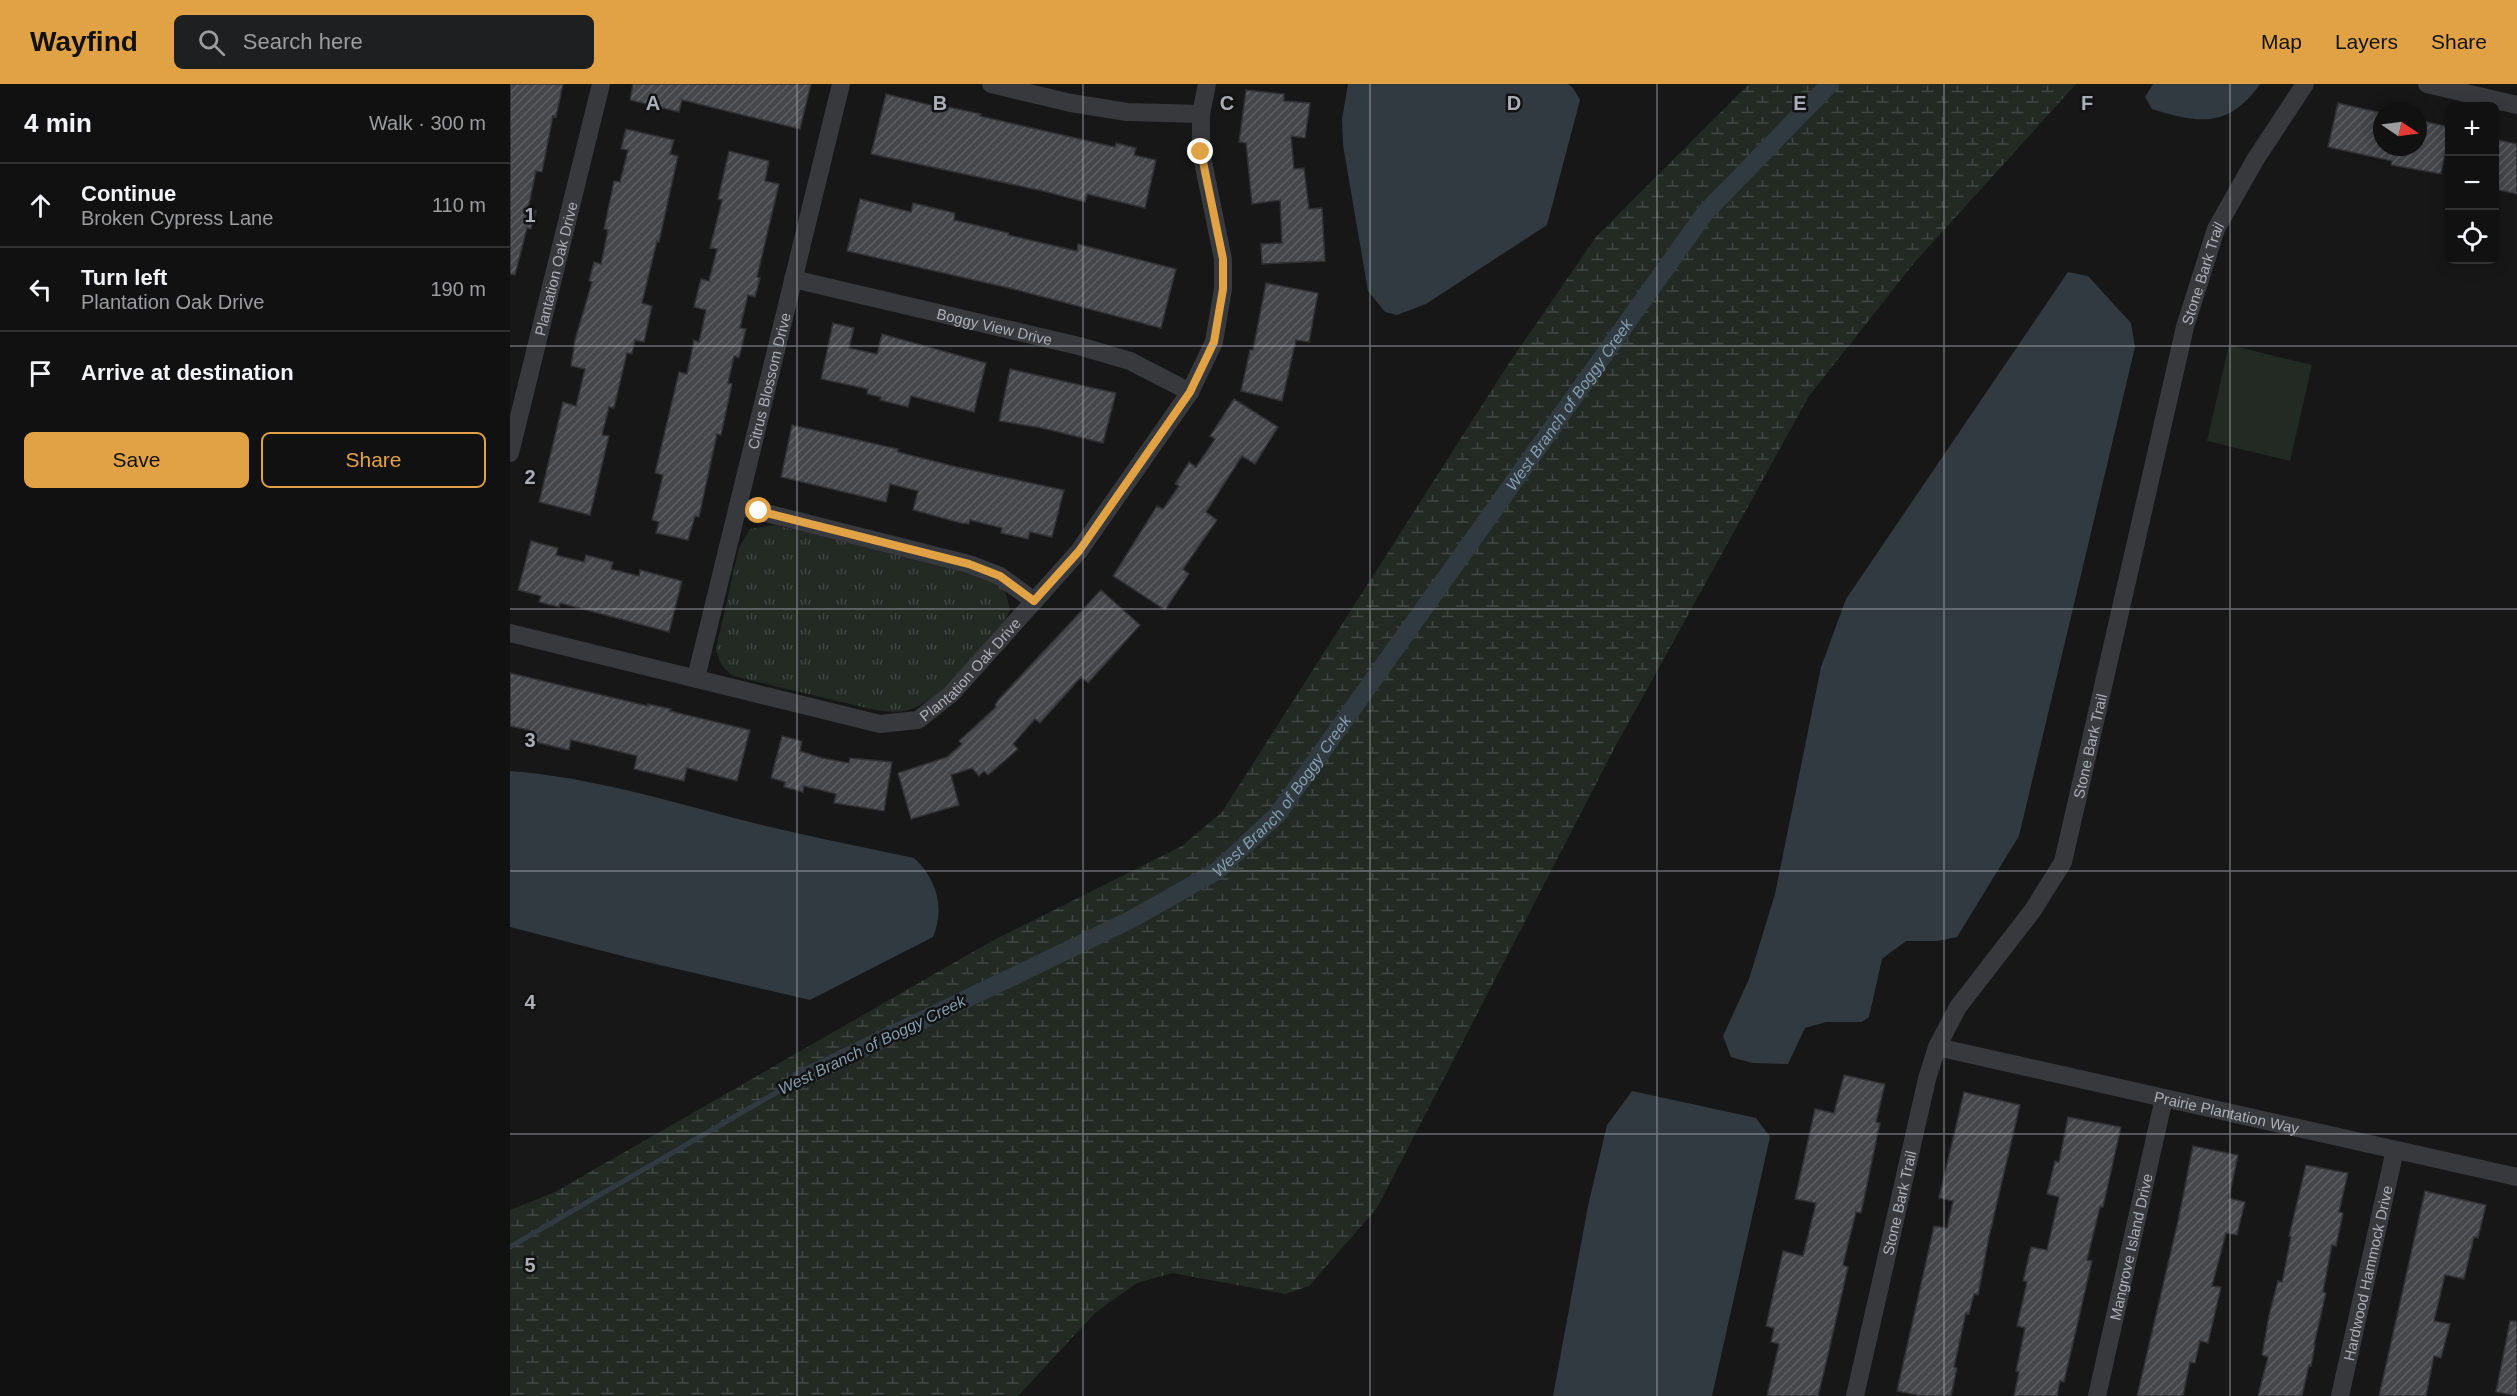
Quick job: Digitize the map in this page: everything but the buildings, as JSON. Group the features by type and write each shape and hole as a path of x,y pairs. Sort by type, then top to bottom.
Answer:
{"street":[{"name":"Plantation Oak Drive","path":"510,453 601,84"},
{"name":"Citrus Blossom Drive","path":"696,678 841,84"},
{"path":"991,84 1071,103 1127,112 1201,114"},
{"name":"Plantation Oak Drive","path":"510,633 880,724 918,720 951,694 1079,551 1190,392 1214,342 1223,289 1223,259 1201,152 1201,114 1207,84"},
{"name":"Stone Bark Trail","path":"1854,1396 1927,1079 1937,1047 1958,1006 2033,910 2063,862 2185,327 2216,229 2255,160 2305,84"},
{"path":"2427,84 2517,105"},
{"name":"Boggy View Drive","path":"794,279 1079,346 1130,361 1190,392"},
{"path":"738,506 969,564 1000,576 1034,601"},
{"name":"Prairie Plantation Way","path":"1937,1047 2517,1177"},
{"name":"Mangrove Island Drive","path":"2097,1396 2164,1098"},
{"name":"Hardwood Hammock Drive","path":"2340,1396 2395,1150"}],"green space":[{"path":"1749,84 2076,84 1914,263 1809,396 1615,747 1377,1208 1309,1286 1286,1294 1172,1273 1137,1283 1096,1312 1018,1396 510,1396 510,1210 555,1192 990,942 1182,846 1222,812 1509,363 1596,237"},
{"path":"2229,345 2312,365 2290,461 2207,441"},
{"path":"774,525 985,575 1005,589 1010,610 1004,622 945,687 932,698 904,711 871,709 734,676 722,665 716,649 739,548 750,529"}],"shaded area":[{"path":"1348,84 1568,84 1580,100 1547,225 1426,304 1397,315 1385,312 1368,291 1343,145 1342,119"},
{"path":"2153,84 2260,84 2237,109 2212,119 2199,119 2185,118 2152,109 2145,97"},
{"path":"2068,272 2088,276 2131,323 2135,347 2019,836 1957,937 1938,941 1906,941 1882,959 1869,1017 1862,1022 1826,1022 1805,1028 1788,1064 1752,1063 1731,1057 1723,1036 1749,979 1775,894 1821,667 1846,599"},
{"path":"510,771 599,784 809,836 914,858 928,875 937,894 937,926 933,937 810,1000 510,927"},
{"path":"1632,1091 1756,1118 1770,1137 1712,1396 1553,1396 1588,1206 1607,1125"}],"waterway":[{"name":"West Branch of Boggy Creek","path":"798,1080 1130,920 1217,871 1277,815 1705,213 1830,84"},
{"name":"West Branch of Boggy Creek","path":"510,1247 798,1080"}],"route":[{"path":"759,511 969,564 1000,576 1034,601 1079,551 1190,392 1214,342 1223,289 1223,259 1201,152"}]}
